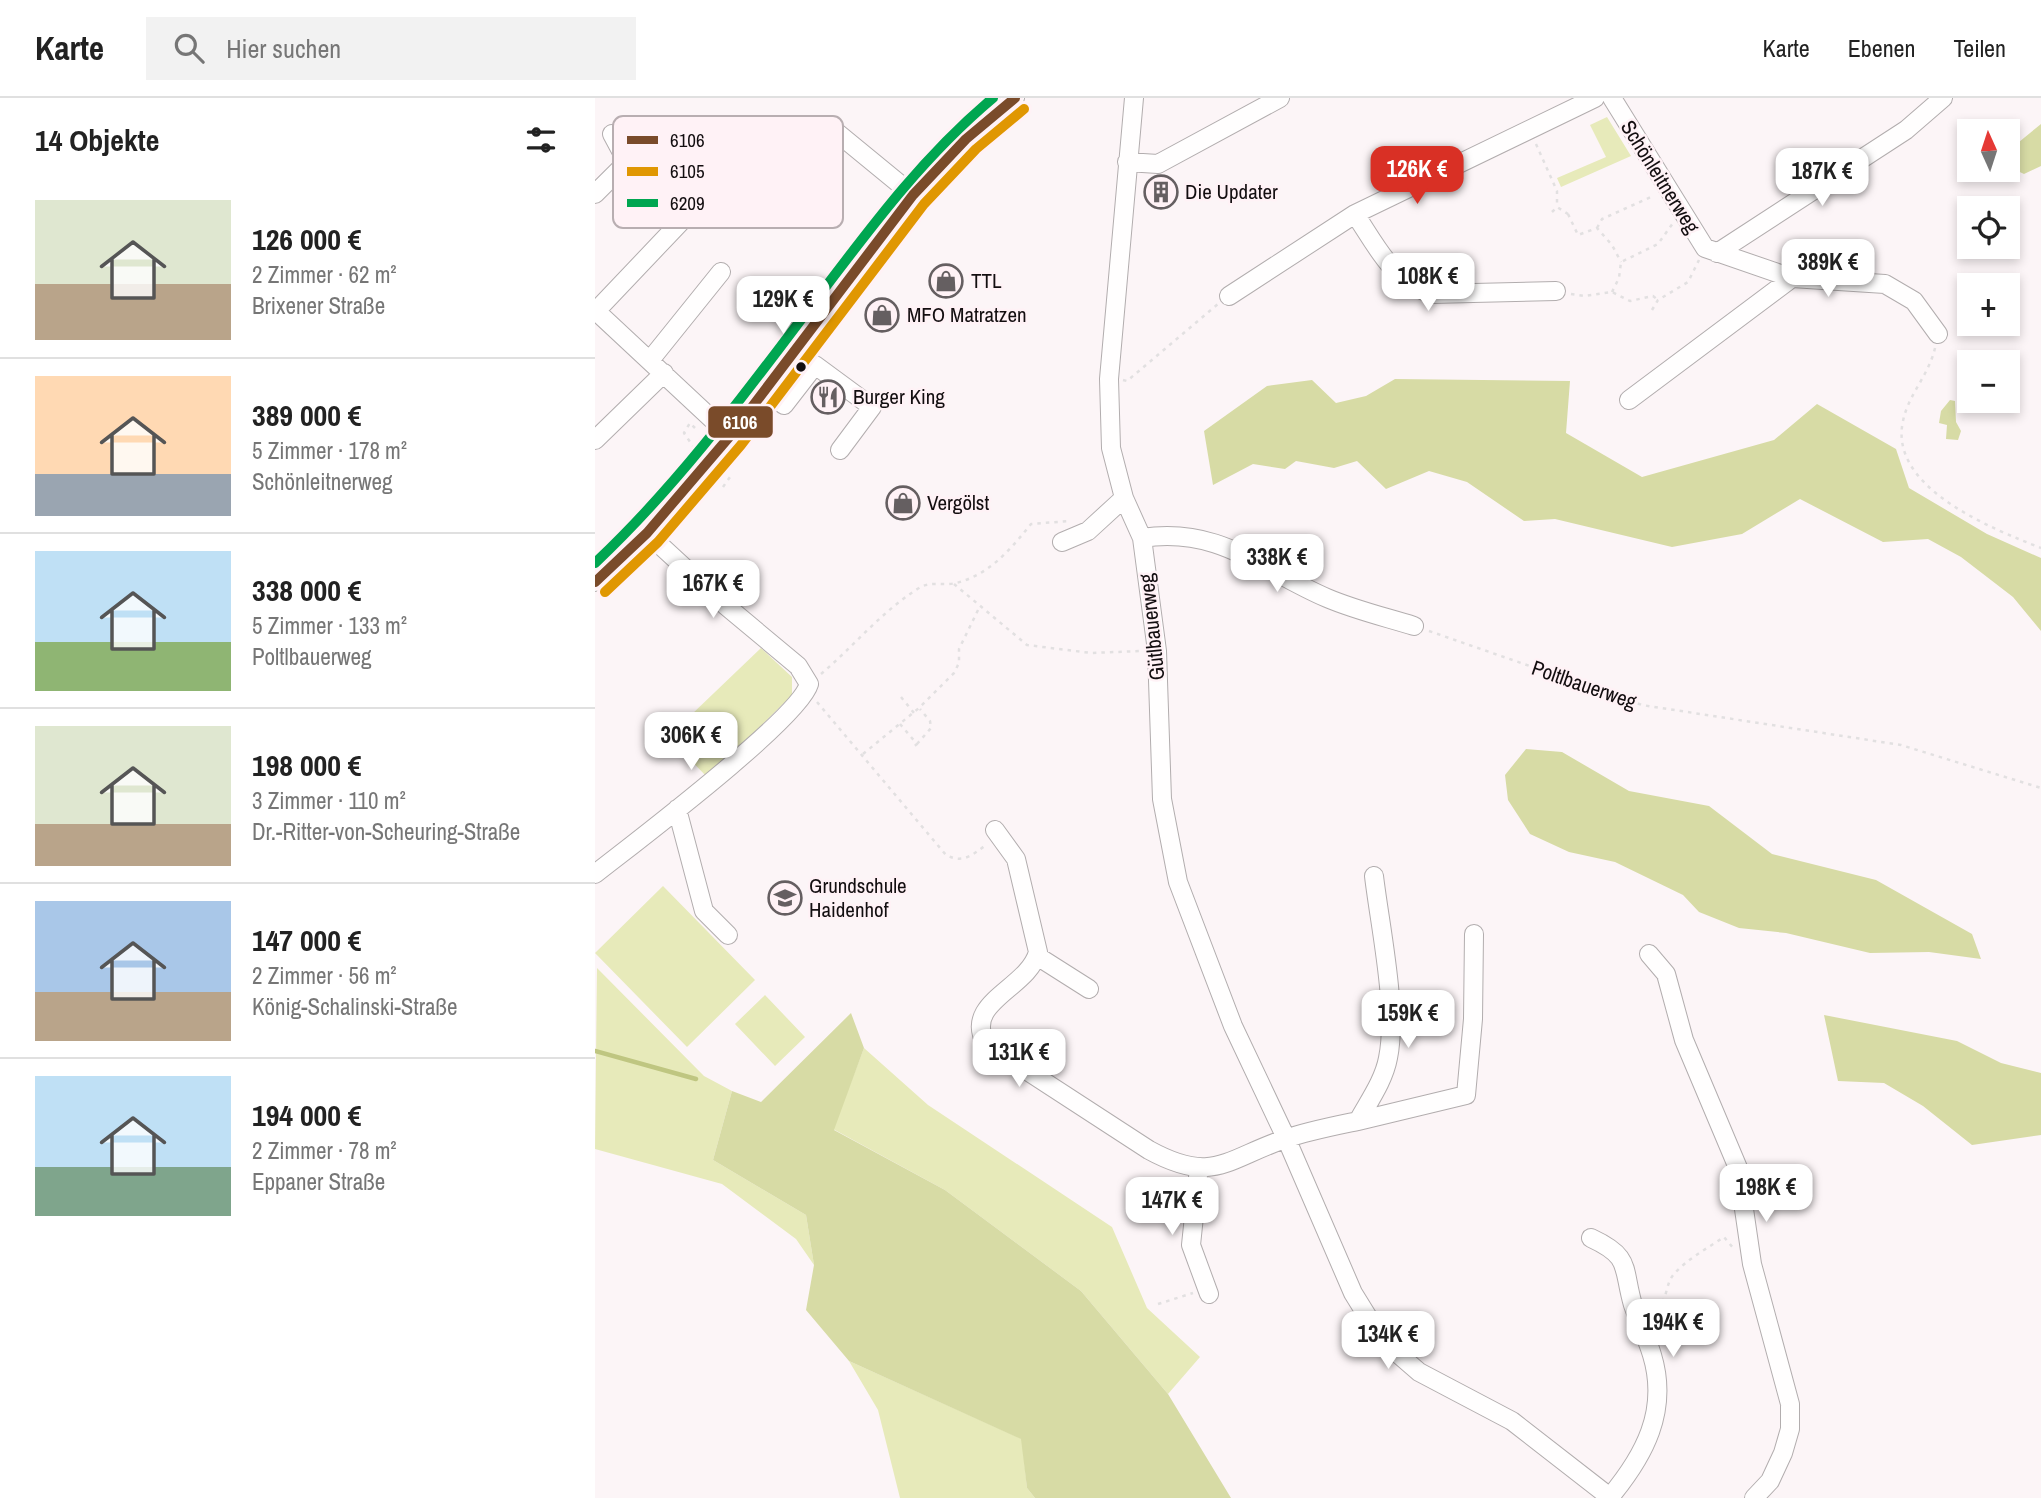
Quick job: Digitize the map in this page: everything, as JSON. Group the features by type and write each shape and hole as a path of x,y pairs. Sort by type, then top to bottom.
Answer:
{"street":[{"path":"595,582 647,533 730,436 913,195 967,139 1015,98"},
{"name":"Gütlbauerweg","path":"1134,98 1109,379 1111,448 1124,498 1142,538 1157,651 1162,799 1178,882 1233,1026 1286,1138 1353,1293 1382,1340 1419,1372 1512,1421 1610,1498"},
{"path":"1127,162 1158,164 1280,98"},
{"path":"1229,296 1356,214 1595,98"},
{"name":"Schönleitnerweg","path":"1612,98 1681,212 1711,251 1792,278 1885,284 1914,301 1938,334"},
{"path":"1711,251 1906,130 1943,98"},
{"path":"843,138 913,195"},
{"path":"595,194 613,176"},
{"path":"1356,214 1394,273 1412,287 1431,294 1556,291"},
{"path":"675,228 596,311 651,359 730,436"},
{"path":"651,359 721,272"},
{"path":"1629,400 1792,278"},
{"path":"766,391 784,405 815,365 872,407 840,450"},
{"path":"595,440 664,373"},
{"path":"1062,542 1086,532 1124,498"},
{"path":"595,874 677,809 798,705 808,688 797,666 725,606 647,533"},
{"path":"1142,538 1170,534 1230,547 1327,598 1414,626"},
{"path":"677,809 703,911 727,935"},
{"path":"997,832 1016,859 1023,880 1036,937 1037,956 1027,972 987,1006 981,1016 979,1026 986,1044 1149,1150 1166,1159 1199,1168 1230,1163 1286,1138 1466,1095 1471,1064 1474,934"},
{"path":"1358,1121 1379,1085 1388,1057 1389,993 1374,876"},
{"path":"1649,954 1666,974 1684,1040 1738,1168 1752,1264 1790,1404 1790,1429 1783,1453 1770,1481 1754,1498"},
{"path":"1037,956 1089,989"},
{"path":"1199,1168 1191,1245 1207,1290"},
{"path":"1591,1238 1614,1248 1625,1265 1632,1299 1658,1382 1657,1411 1648,1441 1636,1465 1610,1498"}],"path":[{"path":"1546,139 1536,144 1557,191 1557,207 1552,212"},
{"path":"1557,207 1570,213 1578,235 1587,234 1597,228 1602,219 1667,189"},
{"path":"1621,262 1658,244 1681,212"},
{"path":"1597,228 1612,245 1621,262 1619,278 1612,292"},
{"path":"1587,234 1587,239"},
{"path":"1652,310 1658,300 1688,282 1711,251"},
{"path":"1584,296 1612,292 1630,301 1653,296 1658,300"},
{"path":"1127,381 1229,296"},
{"path":"1938,334 1931,365 1903,420 1902,447 1910,465 1918,477 1953,506 1994,529 2041,548"},
{"path":"695,428 690,423 684,433 698,455"},
{"path":"723,487 730,477"},
{"path":"997,832 968,858 959,860 946,855 808,688 897,603 922,585 954,584 976,576 1004,556 1031,524 1066,520 1086,532"},
{"path":"954,584 1027,645 1091,653 1157,651"},
{"path":"863,754 914,713 954,673 959,663 959,649 980,606"},
{"name":"Poltlbauerweg","path":"1414,626 1641,705 1901,745 2041,788"},
{"path":"901,697 914,713"},
{"path":"912,748 931,729 930,721 919,708"},
{"path":"900,724 917,744"},
{"path":"1642,1294 1650,1305 1657,1308 1663,1303 1669,1280 1676,1271 1724,1237 1742,1259 1752,1264"},
{"path":"1158,1304 1207,1290"}],"green space":[{"path":"1607,117 1631,156 1561,187 1557,178 1606,157 1590,125"},
{"path":"2041,124 2041,166 2024,174 2020,172 2020,141"},
{"path":"1395,379 1570,381 1566,433 1642,477 1774,440 1817,404 1896,449 1909,488 1987,534 2041,558 2041,631 2013,597 1961,557 1928,539 1883,542 1800,499 1742,534 1672,547 1555,519 1524,521 1467,482 1429,471 1386,489 1357,461 1334,468 1296,461 1285,469 1253,464 1213,485 1204,431 1267,386 1312,380 1336,403 1366,396"},
{"path":"1950,400 1955,401 1956,422 1961,431 1958,440 1946,439 1947,425 1939,423 1941,411"},
{"path":"761,648 792,677 792,695 708,778 668,737"},
{"path":"1526,749 1562,752 1629,791 1709,806 1772,854 1876,880 1972,934 1981,959 1929,952 1870,953 1786,933 1739,928 1699,912 1683,895 1615,862 1569,852 1530,834 1508,800 1505,775"},
{"path":"663,886 755,980 687,1047 595,953"},
{"path":"597,968 704,1076 732,1091 713,1160 806,1215 814,1265 796,1239 722,1184 595,1149"},
{"path":"765,995 805,1037 775,1066 735,1024"},
{"path":"851,1013 864,1048 834,1130 945,1190 1081,1291 1168,1394 1231,1498 1035,1498 1027,1488 1021,1439 849,1361 806,1310 814,1265 806,1215 713,1160 732,1091 761,1102"},
{"path":"1824,1015 1957,1041 2001,1063 2041,1073 2041,1135 1972,1145 1923,1106 1884,1083 1838,1081"},
{"path":"864,1048 928,1105 1112,1227 1147,1308 1200,1357 1168,1394 1081,1291 945,1190 833,1129"},
{"path":"849,1361 1022,1439 1027,1488 1035,1498 900,1498 878,1410"}],"waterway":[{"path":"595,1051 696,1079"}],"transit line":[{"name":"6209","path":"595,563 657,500 714,433 901,191 945,143 993,98"},
{"name":"6106","path":"595,582 647,533 730,436 913,195 966,139 1015,98"},
{"name":"6105","path":"605,592 658,542 741,445 924,204 976,149 1024,109"}],"place":[{"name":"Die Updater","path":"1161,192"},
{"name":"TTL","path":"946,281"},
{"name":"MFO Matratzen","path":"882,315"},
{"name":"Burger King","path":"828,397"},
{"name":"Vergölst","path":"903,503"},
{"name":"Grundschule Haidenhof","path":"785,898"}]}
